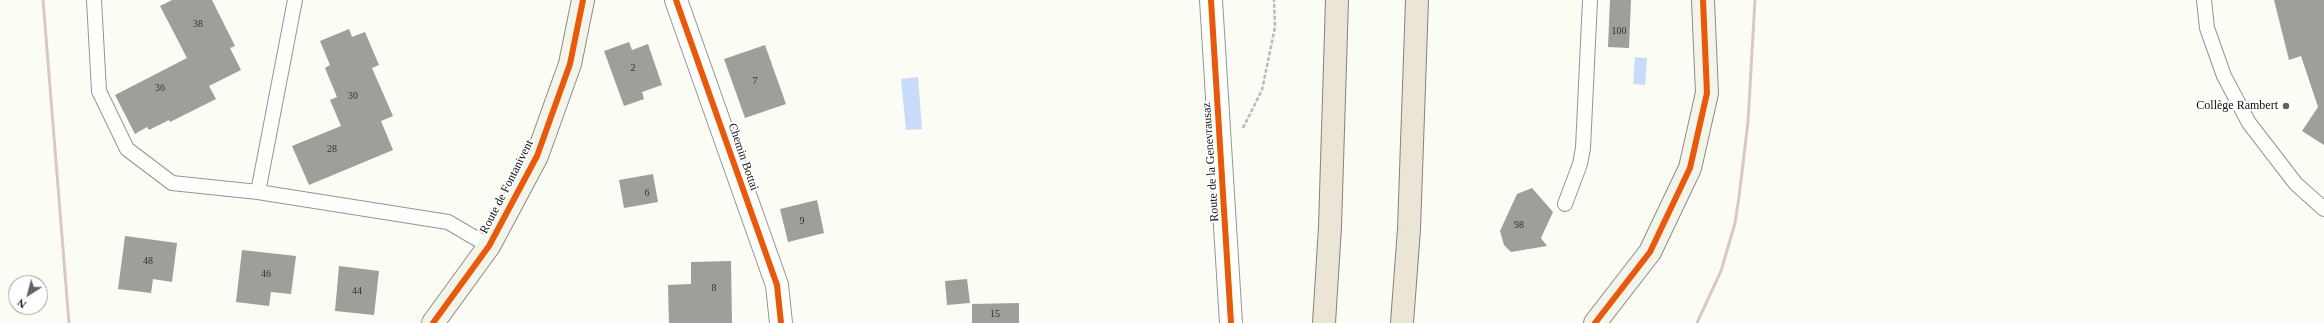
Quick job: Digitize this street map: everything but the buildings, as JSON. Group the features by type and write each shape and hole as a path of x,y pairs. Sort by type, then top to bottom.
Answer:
{"highway":[{"path":"1324,323 1332,182 1337,0"},
{"path":"1402,323 1415,114 1417,0"}],"street":[{"name":"Route de Fontanivent","path":"433,323 489,246 537,156 570,64 584,0"},
{"name":"Chemin Bottai","path":"676,0 777,285 781,323"},
{"name":"Route de la Genevrausaz","path":"1210,0 1231,323"},
{"path":"1595,323 1650,252 1690,168 1707,93 1703,0"}],"lane":[{"path":"94,0 99,91 127,149 172,183 258,192 448,222 489,246"},
{"path":"258,192 295,0"},
{"path":"1565,204 1580,164 1583,148 1590,0"},
{"path":"2204,0 2207,28 2224,76 2249,123 2296,184 2324,209"},
{"path":"1403,301 1413,323"}],"path":[{"path":"1240,132 1262,90 1275,27 1274,0"}],"water":[{"path":"1635,57 1647,58 1645,85 1633,84"},
{"path":"918,77 922,129 906,130 901,79"}],"railway":[{"path":"43,0 69,323"},
{"path":"1697,323 1721,271 1735,223 1748,122 1755,0"}],"cycle path":[{"path":"433,323 489,246 537,156 570,64 583,0"},
{"path":"676,0 777,285 781,323"},
{"path":"1211,0 1231,323"},
{"path":"1595,323 1650,252 1690,168 1707,93 1703,0"}],"place":[{"name":"Collège Rambert","path":"2286,106"}]}
